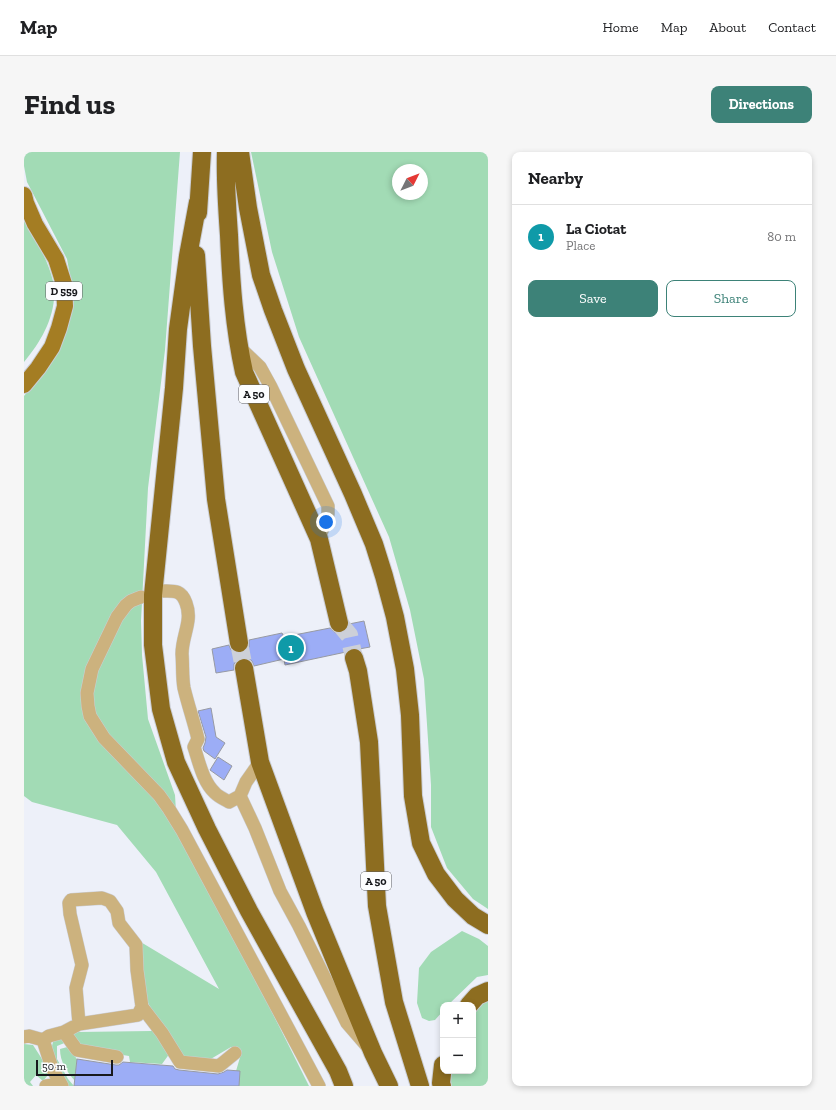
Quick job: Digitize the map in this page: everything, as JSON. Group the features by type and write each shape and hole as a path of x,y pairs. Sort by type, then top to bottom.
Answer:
{"highway":[{"path":"202,152 196,258 202,346 216,499 239,643"},
{"name":"A 50","path":"226,152 231,284 238,346 244,372 319,538 339,623"},
{"path":"240,152 248,208 261,275 296,369 350,487 374,544 388,590 405,669 410,715 413,796 422,843 436,874 455,899 473,916 488,925"},
{"path":"198,202 188,256 178,329 174,388 153,595 153,645 161,709 176,762 207,829 249,911 338,1071 344,1086"},
{"name":"A 50","path":"354,658 358,671 369,742 377,906 394,1002 420,1086"},
{"path":"244,668 260,762 315,912 373,1052 389,1086"},
{"path":"472,1002 477,996 488,991"},
{"path":"442,1074 442,1086"}],"main road":[{"name":"D 559","path":"24,195 35,224 56,259 64,284 65,306 52,347 24,385"}],"street":[{"path":"160,591 175,591 180,593 185,601 188,612 189,622 184,637 182,651 184,686 198,739 194,747 208,785 215,793 228,802 240,796 246,782 260,762"},
{"path":"141,597 126,605 117,617 92,669 87,692 90,716 104,738 159,795 182,830 319,1086"},
{"path":"240,796 255,828 280,891 347,1023 373,1052"},
{"path":"79,1024 76,988 82,965 70,914 69,903 71,900 102,898 110,901 117,911 119,922 136,946 137,970 142,1008 162,1033 180,1062 219,1066 235,1053"},
{"path":"43,1040 49,1036 64,1032 79,1024 138,1016 142,1008"},
{"path":"64,1032 77,1050 117,1057"},
{"path":"24,1037 30,1036 43,1040"},
{"path":"43,1040 52,1068 61,1085 46,1086"}],"green space":[{"path":"24,152 180,152 165,350 148,488 141,621 142,655 148,719 175,795 177,828 248,963 309,1086 239,1086 236,1071 241,1054 231,1047 204,1063 181,1056 160,1025 147,1001 139,941 219,989 156,872 117,825 32,802 24,796 24,396 48,366 72,309 71,281 67,259 27,182 24,166"},
{"path":"251,152 488,152 488,909 473,899 447,868 431,827 431,785 424,679 410,610 389,537 299,337 272,252"},
{"path":"24,221 37,242 51,273 54,303 48,325 43,335 24,362"},
{"path":"462,931 479,939 488,946 488,975 477,977 451,1002 440,1002 440,1014 435,1020 429,1021 422,1018 417,1003 419,968 431,952"},
{"path":"488,997 488,1086 450,1086 450,1074 476,1074 476,1005"},
{"path":"152,1030 170,1053 162,1064 130,1062 129,1056 86,1049 71,1035 78,1032"},
{"path":"61,1038 67,1042 57,1046 57,1059 68,1079 74,1086 68,1086 51,1050 53,1042"},
{"path":"24,1044 33,1045 42,1059 48,1075 43,1081 36,1075 30,1082 33,1086 24,1086"},
{"path":"71,1046 73,1054 77,1059 75,1081 64,1066 60,1054 60,1049"}],"building":[{"path":"364,621 370,647 359,649 351,648 346,652 285,665 284,659 254,666 252,661 248,658 242,658 237,660 234,664 234,670 216,673 212,649 229,645 231,650 235,653 241,653 246,651 249,647 249,640 282,633 284,637 330,628 336,633 341,633 346,630 349,624"},
{"path":"211,708 216,737 225,743 215,759 204,751 203,748 206,737 198,711"},
{"path":"218,757 232,766 224,780 210,770"},
{"path":"77,1059 116,1065 123,1062 173,1066 175,1069 179,1070 218,1074 227,1070 240,1071 239,1086 74,1086"}],"tunnel":[{"path":"339,623 349,635 354,658"},
{"path":"239,643 244,668"}],"place":[{"name":"La Ciotat","path":"291,648"}]}
